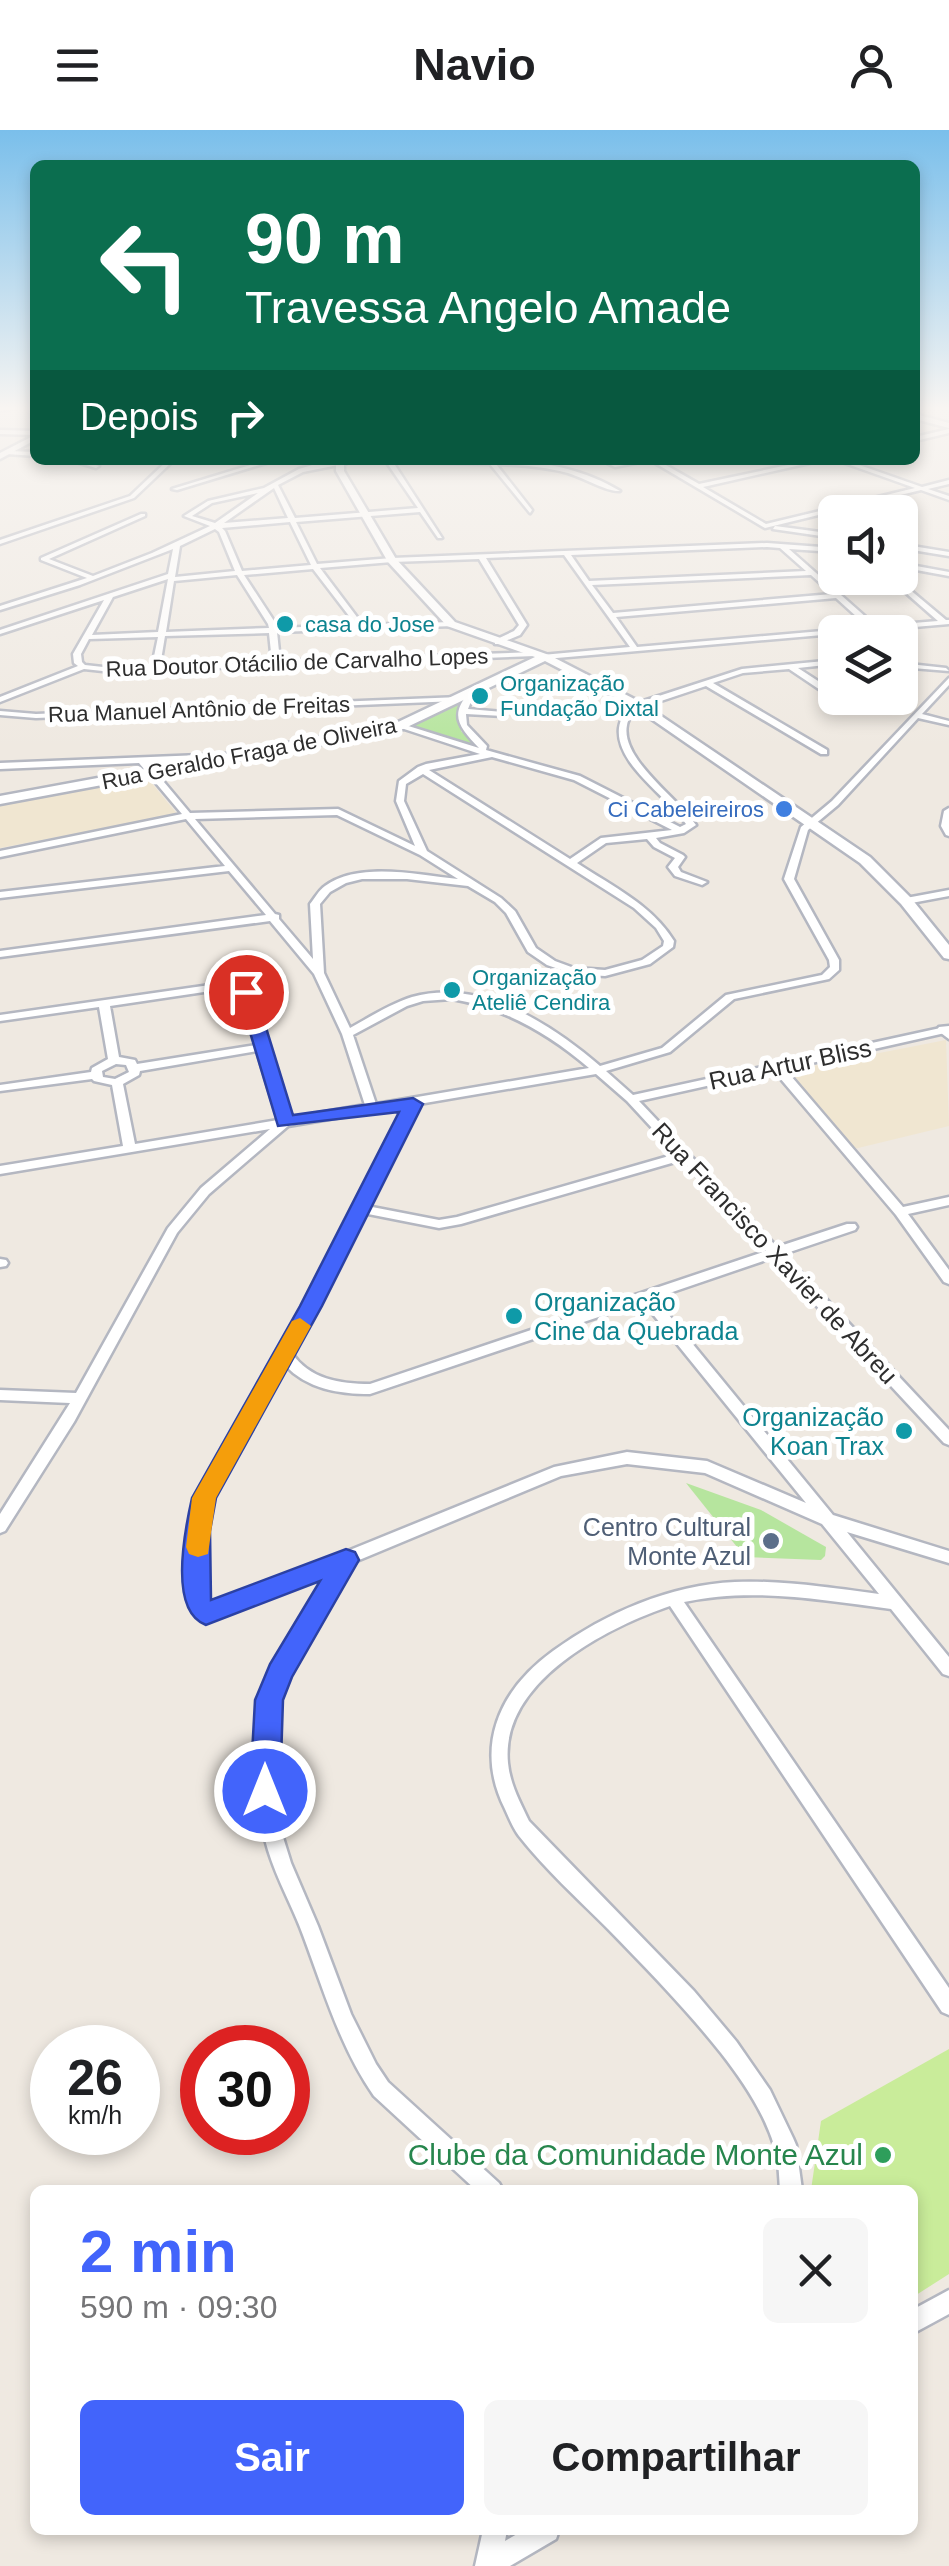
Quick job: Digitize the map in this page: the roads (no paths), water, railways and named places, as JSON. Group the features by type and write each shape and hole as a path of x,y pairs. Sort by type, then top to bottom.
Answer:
{"main road":[{"path":"370,522 392,560 451,624 540,656 638,705 865,860 906,900 949,955"},
{"name":"Rua Geraldo Fraga de Oliveira","path":"0,800 399,726 464,702 540,656"}],"street":[{"path":"2,539 54,522"},
{"path":"90,578 43,559 126,522"},
{"path":"205,522 222,531 238,573 275,630 276,663"},
{"path":"0,608 178,544 222,522"},
{"path":"216,526 271,522"},
{"path":"294,522 314,567 361,627"},
{"path":"429,522 440,537"},
{"path":"758,522 818,534"},
{"path":"765,526 783,522"},
{"path":"765,526 765,536 781,545 859,615"},
{"path":"156,668 178,544"},
{"path":"0,632 172,577 481,556 781,545 818,548"},
{"path":"918,549 949,554"},
{"path":"566,553 635,648"},
{"path":"481,556 523,625 518,633 498,642"},
{"path":"918,568 949,574"},
{"path":"586,583 813,573"},
{"name":"Rua Doutor Otácilio de Carvalho Lopes","path":"111,594 77,654 78,663 84,667 540,656 818,633"},
{"path":"913,595 946,622"},
{"path":"611,615 837,596"},
{"name":"Rua Doutor Otácilio de Carvalho Lopes","path":"918,624 946,622"},
{"path":"86,637 451,624"},
{"path":"571,863 604,840 681,831 691,822 650,781 623,736 626,713 638,705 742,672 818,664"},
{"path":"790,666 818,685"},
{"path":"0,700 84,667"},
{"path":"0,1170 599,1070 666,1050 730,997 816,980 832,972 834,960 827,945 788,880 811,820 835,803 918,716 947,675 918,670"},
{"path":"705,682 824,752"},
{"path":"464,702 461,720 467,732 492,754"},
{"name":"Rua Manuel Antônio de Freitas","path":"0,713 36,716 464,702 503,714"},
{"path":"918,716 949,723"},
{"path":"399,726 559,771 681,831"},
{"path":"423,854 398,793 402,782 421,769 492,754"},
{"path":"0,766 242,756"},
{"path":"141,760 319,974 347,1034 372,1110"},
{"path":"0,854 187,816 338,812 423,854 510,911 532,950 551,963 573,971 605,972 632,967 662,954 669,941 660,926 637,906 421,769"},
{"path":"948,829 949,811"},
{"path":"649,835 657,845 680,857 674,870 702,882"},
{"path":"0,895 233,868"},
{"path":"319,974 315,904 320,893 336,882 376,875 468,883"},
{"path":"906,900 949,893"},
{"path":"0,954 274,917"},
{"path":"0,1018 230,985 243,987 285,1122"},
{"name":"Rua Francisco Xavier de Abreu","path":"347,1034 410,1001 461,997 502,1006 599,1070 631,1099 949,1440"},
{"path":"104,1003 114,1060"},
{"name":"Rua Artur Bliss","path":"631,1099 948,1031"},
{"path":"136,1068 264,1047"},
{"path":"0,1088 95,1074 100,1066 114,1060 131,1062 136,1068"},
{"path":"95,1074 102,1082 117,1083 131,1078 136,1068"},
{"path":"778,1068 900,1212 949,1279"},
{"path":"117,1083 130,1149"},
{"path":"413,1104 362,1210 204,1498 198,1531 201,1610 211,1614 559,1471 628,1458 707,1467 831,1521 949,1557"},
{"path":"0,1528 189,1208 285,1122"},
{"path":"362,1210 422,1222 457,1222 683,1156"},
{"path":"900,1212 949,1201"},
{"path":"285,1353 299,1370 331,1386 370,1389 851,1227"},
{"path":"646,1296 949,1670"},
{"path":"0,1395 78,1398"},
{"path":"0,1496 18,1497"},
{"path":"346,1560 280,1673 269,1700 265,1791 278,1851 350,2042 368,2073 487,2185"},
{"path":"791,2185 781,2129 728,2047 522,1828 504,1790 502,1731 509,1708 526,1681 568,1647 630,1614 673,1598 713,1590 751,1589 897,1603"},
{"path":"673,1598 949,2005"},
{"path":"918,2319 949,2301"},
{"path":"489,2563 494,2535"},
{"path":"489,2563 538,2535"}],"place":[{"name":"casa do Jose","path":"285,624"},
{"name":"Organização Fundação Dixtal","path":"480,696"},
{"name":"Ci Cabeleireiros","path":"784,809"},
{"name":"Organização Ateliê Cendira","path":"452,990"},
{"name":"Organização Cine da Quebrada","path":"514,1316"},
{"name":"Organização Koan Trax","path":"904,1431"},
{"name":"Centro Cultural Monte Azul","path":"771,1541"},
{"name":"Clube da Comunidade Monte Azul","path":"883,2155"}]}
